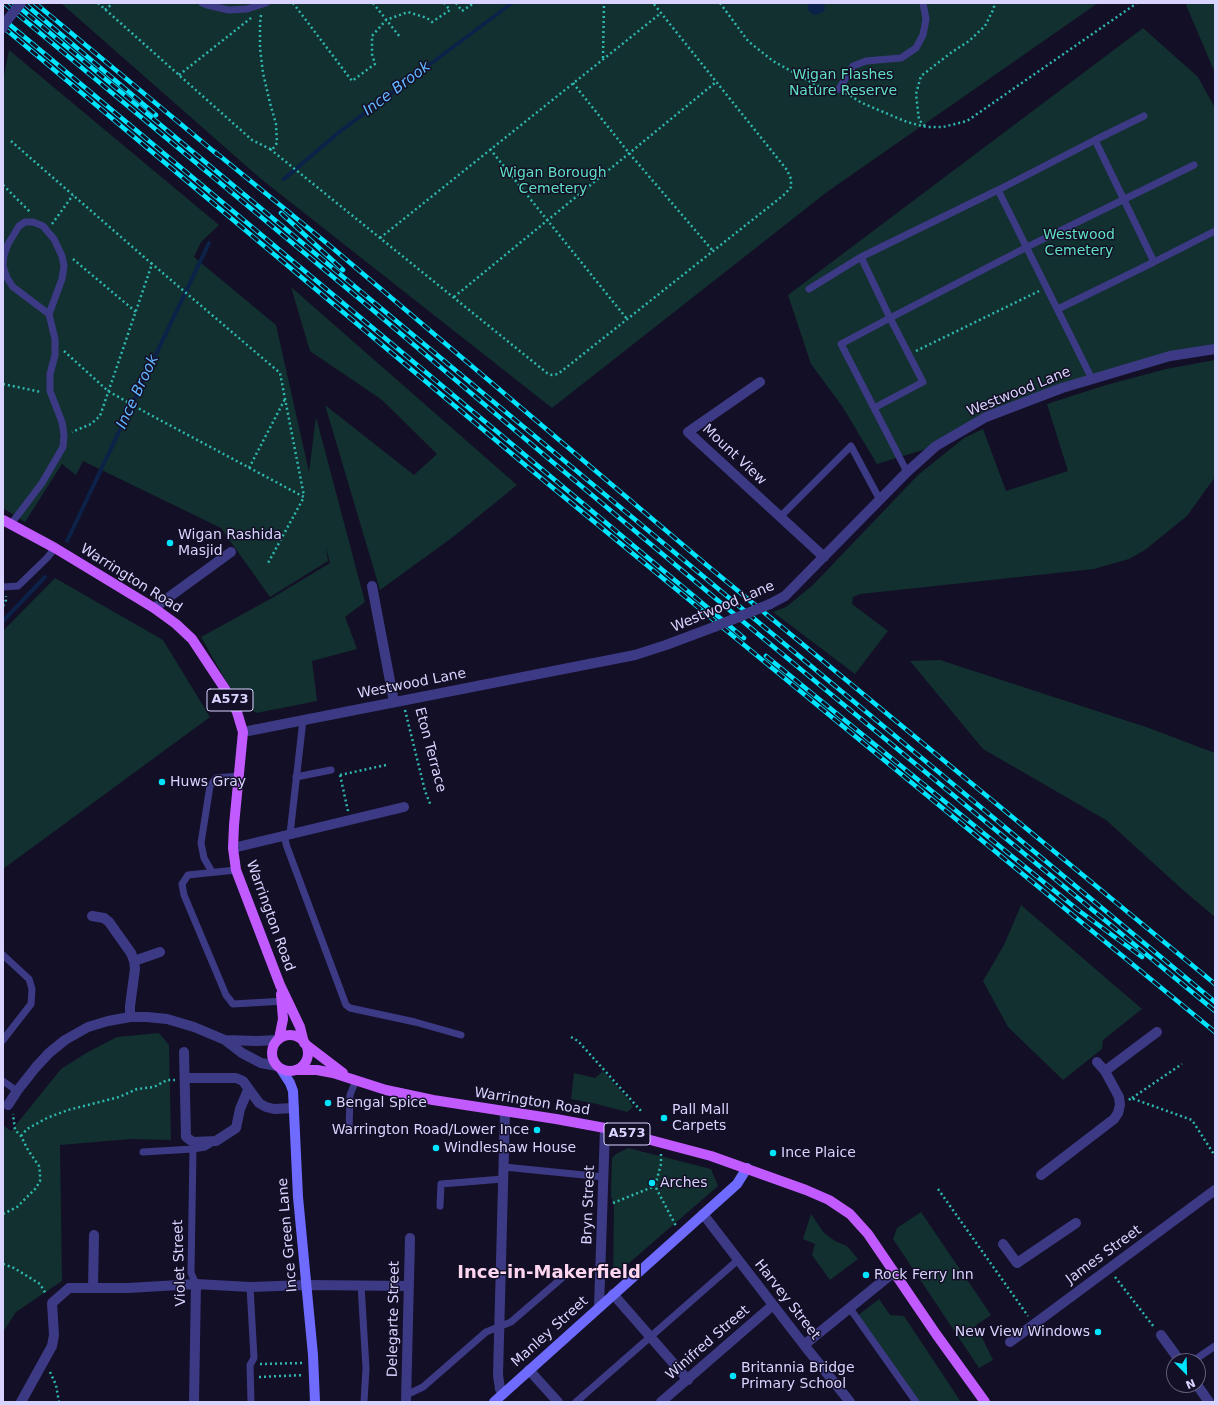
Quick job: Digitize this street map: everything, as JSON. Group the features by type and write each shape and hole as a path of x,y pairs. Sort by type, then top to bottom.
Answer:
{"main road":[{"name":"Warrington Road","path":"7,522 55,548 154,608 176,624 192,639 211,666 237,712 243,732 234,825 233,848 236,870 285,1001 300,1027 304,1044 352,1079"},
{"path":"279,1068 274,1061 272,1050 278,1040 285,1001"},
{"name":"A573","path":"278,1040 290,1036 300,1039 307,1050 305,1062 302,1067 297,1070 286,1071 279,1068"},
{"name":"Warrington Road","path":"297,1070 321,1071 386,1090 433,1100 605,1128 711,1156 747,1168 829,1200 850,1214 868,1234 936,1334 985,1402"}],"street":[{"path":"3,28 4,24 21,3"},
{"name":"Westwood Lane","path":"243,732 636,655 714,627 770,604 785,596 907,472 936,446 986,417 1062,388 1092,379 1170,356 1215,349"},
{"name":"Mount View","path":"760,382 688,432 824,557"},
{"path":"154,608 231,552"},
{"name":"Eton Terrace","path":"372,586 398,701"},
{"path":"233,848 404,807"},
{"path":"92,916 104,918 109,922 131,953 135,969 130,1017"},
{"path":"134,961 160,952"},
{"path":"8,1105 16,1091 49,1053 65,1040 88,1027 108,1021 130,1017 167,1019 194,1027 225,1040 242,1053 261,1063 279,1068"},
{"path":"1104,1071 1157,1032"},
{"path":"225,1040 257,1042 278,1040"},
{"path":"184,1052 186,1137 193,1145 216,1141 236,1128 240,1109 248,1090"},
{"path":"1041,1175 1114,1119 1120,1105 1119,1097 1097,1062"},
{"name":"Ince Green Lane","path":"279,1068 287,1077 292,1087 298,1197 313,1354 314,1402"},
{"path":"185,1082 236,1078 243,1081 248,1090 259,1103 266,1107 274,1109 294,1108"},
{"path":"503,1394 500,1389 498,1375 505,1111"},
{"name":"Bryn Street","path":"599,1307 605,1128"},
{"name":"Manley Street","path":"494,1402 737,1184 747,1168"},
{"name":"James Street","path":"1010,1342 1215,1190"},
{"name":"Harvey Street","path":"703,1214 850,1402"},
{"path":"1003,1244 1017,1263 1076,1223"},
{"path":"93,1288 94,1235"},
{"name":"Delegarte Street","path":"406,1399 410,1238"},
{"path":"804,1345 894,1272"},
{"path":"21,1402 52,1346 54,1335 52,1303 69,1288 128,1288 196,1284 250,1287 307,1285 409,1286"},
{"name":"Violet Street","path":"194,1402 196,1284"},
{"path":"613,1294 688,1380"},
{"name":"Winifred Street","path":"662,1402 773,1305"},
{"path":"1161,1335 1174,1353"},
{"path":"529,1370 558,1402"},
{"path":"1203,1393 1209,1402"}],"lane":[{"path":"202,3 207,6 229,10 247,9 265,4"},
{"path":"839,89 853,66 866,61 902,58 916,48 924,35 926,19 922,3"},
{"path":"809,289 861,257 1144,116"},
{"path":"1096,140 1154,262"},
{"path":"907,472 841,344 1027,247 1194,165"},
{"path":"998,190 1092,379"},
{"path":"7,522 42,483 63,447 64,435 62,422 50,391 50,374 55,343 49,314 62,279 64,266 58,247 45,228 33,222 25,222 19,226 8,244 4,255 3,266 7,278 13,287 49,314"},
{"path":"1058,309 1215,232"},
{"path":"861,257 923,382 874,408"},
{"path":"780,517 851,446 880,500"},
{"path":"3,587 18,586 47,558 55,548"},
{"path":"303,720 287,835 287,847 346,1005 350,1008 415,1022 461,1035"},
{"path":"296,777 331,770"},
{"path":"212,872 204,858 201,843 210,786 216,778 239,776"},
{"path":"236,870 188,875 182,884 184,894 226,995 233,1004 285,1001"},
{"path":"3,955 29,979 32,989 31,1004 3,1040"},
{"path":"349,1131 352,1079"},
{"path":"3,1081 16,1091"},
{"path":"143,1152 193,1145"},
{"name":"Violet Street","path":"193,1145 191,1273 196,1284"},
{"path":"504,1167 604,1177"},
{"path":"440,1206 441,1184 503,1179"},
{"path":"576,1402 738,1260"},
{"path":"406,1399 423,1387 486,1332 511,1322 570,1271"},
{"path":"361,1285 366,1368 364,1402"},
{"path":"250,1287 254,1358 250,1365 251,1402"},
{"path":"849,1307 916,1402"},
{"path":"1205,1353 1215,1346"}],"path":[{"path":"98,3 252,140 270,149 547,373 552,375 558,374 562,371 785,194 791,187 792,179 787,170 653,3"},
{"path":"105,10 113,3"},
{"path":"293,3 352,81 376,64 372,54 372,36 386,20 408,12 426,18 432,22 450,10 444,3"},
{"path":"373,3 400,37"},
{"path":"456,3 462,11 474,3"},
{"path":"603,59 604,3"},
{"path":"720,3 748,41 773,61 820,87 839,89 862,103 907,122 926,127 943,127 967,121 1137,3"},
{"path":"926,127 919,120 916,94 921,76 969,41 985,26 994,8 994,3"},
{"path":"179,75 250,20 265,4"},
{"path":"265,4 260,23 260,48 263,73 276,124 277,143 272,150 270,149"},
{"path":"380,238 661,13"},
{"path":"453,297 716,82"},
{"path":"573,83 629,153 713,251"},
{"path":"11,141 280,373 304,497 267,565"},
{"path":"490,150 627,319"},
{"path":"3,184 45,228 73,195"},
{"path":"58,247 136,312"},
{"path":"64,435 91,424 100,416 152,264 149,261"},
{"path":"911,354 1047,287"},
{"path":"55,343 108,391 304,497"},
{"path":"3,384 51,395"},
{"path":"249,468 286,398"},
{"name":"Eton Terrace","path":"398,701 425,791 431,806"},
{"path":"340,775 386,765"},
{"path":"331,770 335,772 339,771 350,819"},
{"path":"572,1037 578,1041 642,1112"},
{"path":"1120,1105 1182,1064"},
{"path":"21,1136 27,1129 47,1118 68,1110 119,1097 137,1089 154,1087 167,1080 185,1082"},
{"path":"1132,1098 1192,1120 1215,1156"},
{"path":"3,1214 17,1206 36,1188 40,1181 39,1166 28,1150 21,1136 15,1130 13,1112 8,1105"},
{"path":"662,1154 655,1186 680,1234"},
{"path":"602,1207 655,1186"},
{"path":"938,1189 1034,1324"},
{"path":"3,1264 14,1268 40,1284 52,1303"},
{"path":"1109,1269 1161,1335"},
{"path":"43,1361 52,1376 59,1402"},
{"path":"252,1363 263,1365 296,1363"},
{"path":"250,1378 296,1376"}],"green space":[{"name":"Wigan Borough Cemetery","path":"1098,3 827,192 552,408 261,179 62,4"},
{"path":"1188,3 1215,3 1215,73 1186,5"},
{"name":"Westwood Cemetery","path":"1143,28 1198,77 1215,108 1215,349 1170,356 986,417 936,446 877,464 842,406 811,364 788,295"},
{"path":"9,50 219,225 201,242 194,257 276,325 309,472 316,417 365,602 345,617 357,649 312,661 317,701 256,713 235,697 201,637 272,598 330,563 326,547 328,561 270,597 221,528 83,461 76,475 62,464 25,522 3,508 3,81"},
{"path":"291,287 517,485 453,537 380,590 325,405 414,475 437,454 382,400 310,351"},
{"path":"1215,360 1215,477 1187,516 1145,550 1129,559 1094,569 860,594 853,597 852,604 888,631 855,674 773,612 786,607 813,585 918,475 964,438 983,429 1006,491 1068,471 1047,404 1106,385 1166,369"},
{"path":"55,578 163,640 210,717 3,869 3,631"},
{"path":"940,660 1149,728 1215,753 1215,917 1106,820 983,749 910,661"},
{"path":"1021,905 1142,1009 1103,1040 1102,1049 1063,1080 1008,1027 983,981 1004,945"},
{"path":"159,1033 169,1045 171,1140 131,1139 60,1145 62,1281 16,1312 3,1332 3,1125 11,1131 61,1069 88,1052 117,1037"},
{"path":"603,1071 628,1099 633,1107 627,1112 571,1099 574,1073 595,1078"},
{"path":"628,1148 711,1169 718,1186 613,1277 614,1205 611,1196 612,1158 616,1154"},
{"path":"921,1212 991,1315 976,1325 993,1360 979,1368 893,1239 897,1228"},
{"path":"811,1214 824,1233 835,1241 847,1246 858,1259 830,1280 812,1255 815,1244 803,1239"},
{"path":"879,1299 890,1315 904,1316 961,1402 919,1402 857,1316"}],"water":[{"path":"808,3 824,3 825,9 822,13 814,15 808,10"}],"waterway":[{"name":"Ince Brook","path":"284,179 338,133 512,3"},
{"name":"Ince Brook","path":"67,541 209,243"},
{"name":"Ince Brook","path":"3,621 45,577"}],"railway":[{"path":"4,3 368,306 758,634 1215,1011"},
{"path":"14,3 1215,1002"},
{"path":"24,3 156,115"},
{"path":"35,3 218,155"},
{"path":"3,19 744,638"},
{"path":"3,27 536,474 1215,1032"},
{"path":"215,152 329,245 709,567 1215,984"},
{"path":"281,213 343,270"},
{"path":"766,656 1078,910 1142,957"}],"place":[{"name":"Wigan Rashida Masjid","path":"170,543"},
{"name":"Huws Gray","path":"162,782"},
{"name":"Bengal Spice","path":"328,1103"},
{"name":"Pall Mall Carpets","path":"664,1118"},
{"name":"Warrington Road/Lower Ince","path":"537,1130"},
{"name":"Windleshaw House","path":"436,1148"},
{"name":"Ince Plaice","path":"773,1153"},
{"name":"Arches","path":"652,1183"},
{"name":"Rock Ferry Inn","path":"866,1275"},
{"name":"New View Windows","path":"1098,1332"},
{"name":"Britannia Bridge Primary School","path":"733,1376"}],"district":[{"name":"Ince-in-Makerfield","path":"549,1273"}],"park label":[{"name":"Wigan Flashes Nature Reserve","path":"843,84"}]}
